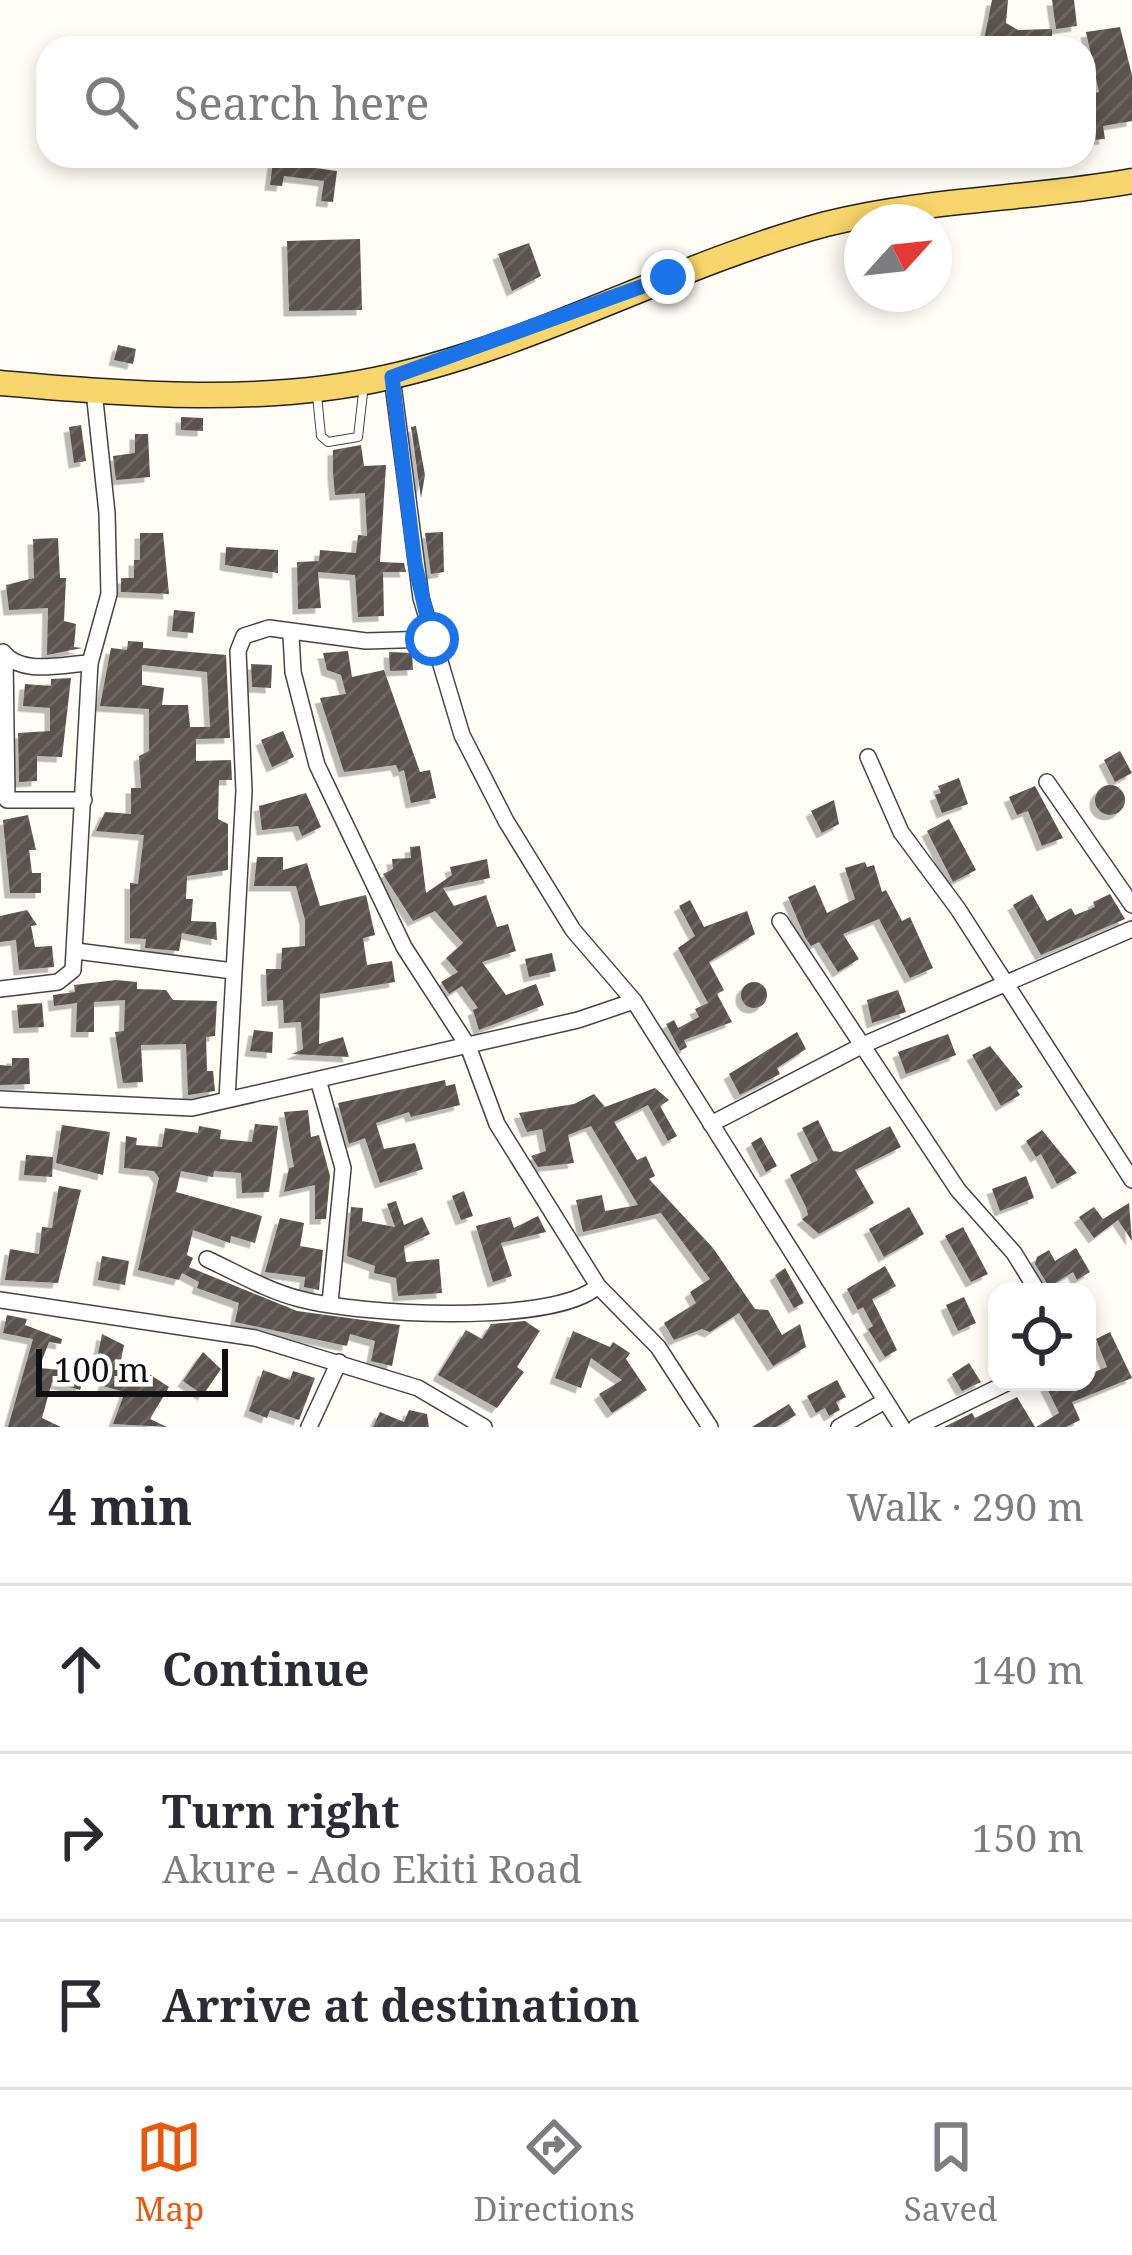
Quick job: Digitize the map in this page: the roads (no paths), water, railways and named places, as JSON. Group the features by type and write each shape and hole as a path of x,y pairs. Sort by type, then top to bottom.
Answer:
{"main road":[{"path":"0,382 94,391 317,391 392,377 834,222 1132,181"}],"street":[{"path":"392,377 415,564 462,735 506,821 573,930 634,1000 902,1427"},
{"path":"0,989 58,982 73,970 76,951 90,663 109,594 107,513 94,391"},
{"path":"227,1099 244,791 238,651 254,631 432,639"},
{"path":"291,634 293,672 317,765 404,946 467,1046 496,1124 598,1286 658,1347 710,1427"},
{"path":"2,651 26,666 90,663"},
{"path":"2,651 7,800 84,800"},
{"path":"868,757 901,832 958,909 1003,986 1132,1180"},
{"path":"1047,782 1132,905"},
{"path":"780,921 958,1190 1014,1253 1032,1283"},
{"path":"712,1124 863,1045 1132,929"},
{"path":"76,951 233,971"},
{"path":"0,1099 192,1108 319,1083 634,1000"},
{"path":"319,1083 343,1168 330,1303"},
{"path":"207,1259 277,1292 330,1303 478,1314 565,1303 584,1298 598,1286"},
{"path":"0,1300 255,1339 418,1388 484,1427"},
{"path":"308,1427 339,1362"},
{"path":"916,1427 990,1391"},
{"path":"839,1427 885,1401"}],"lane":[{"path":"317,391 321,436 328,442 358,437 364,382"}]}
